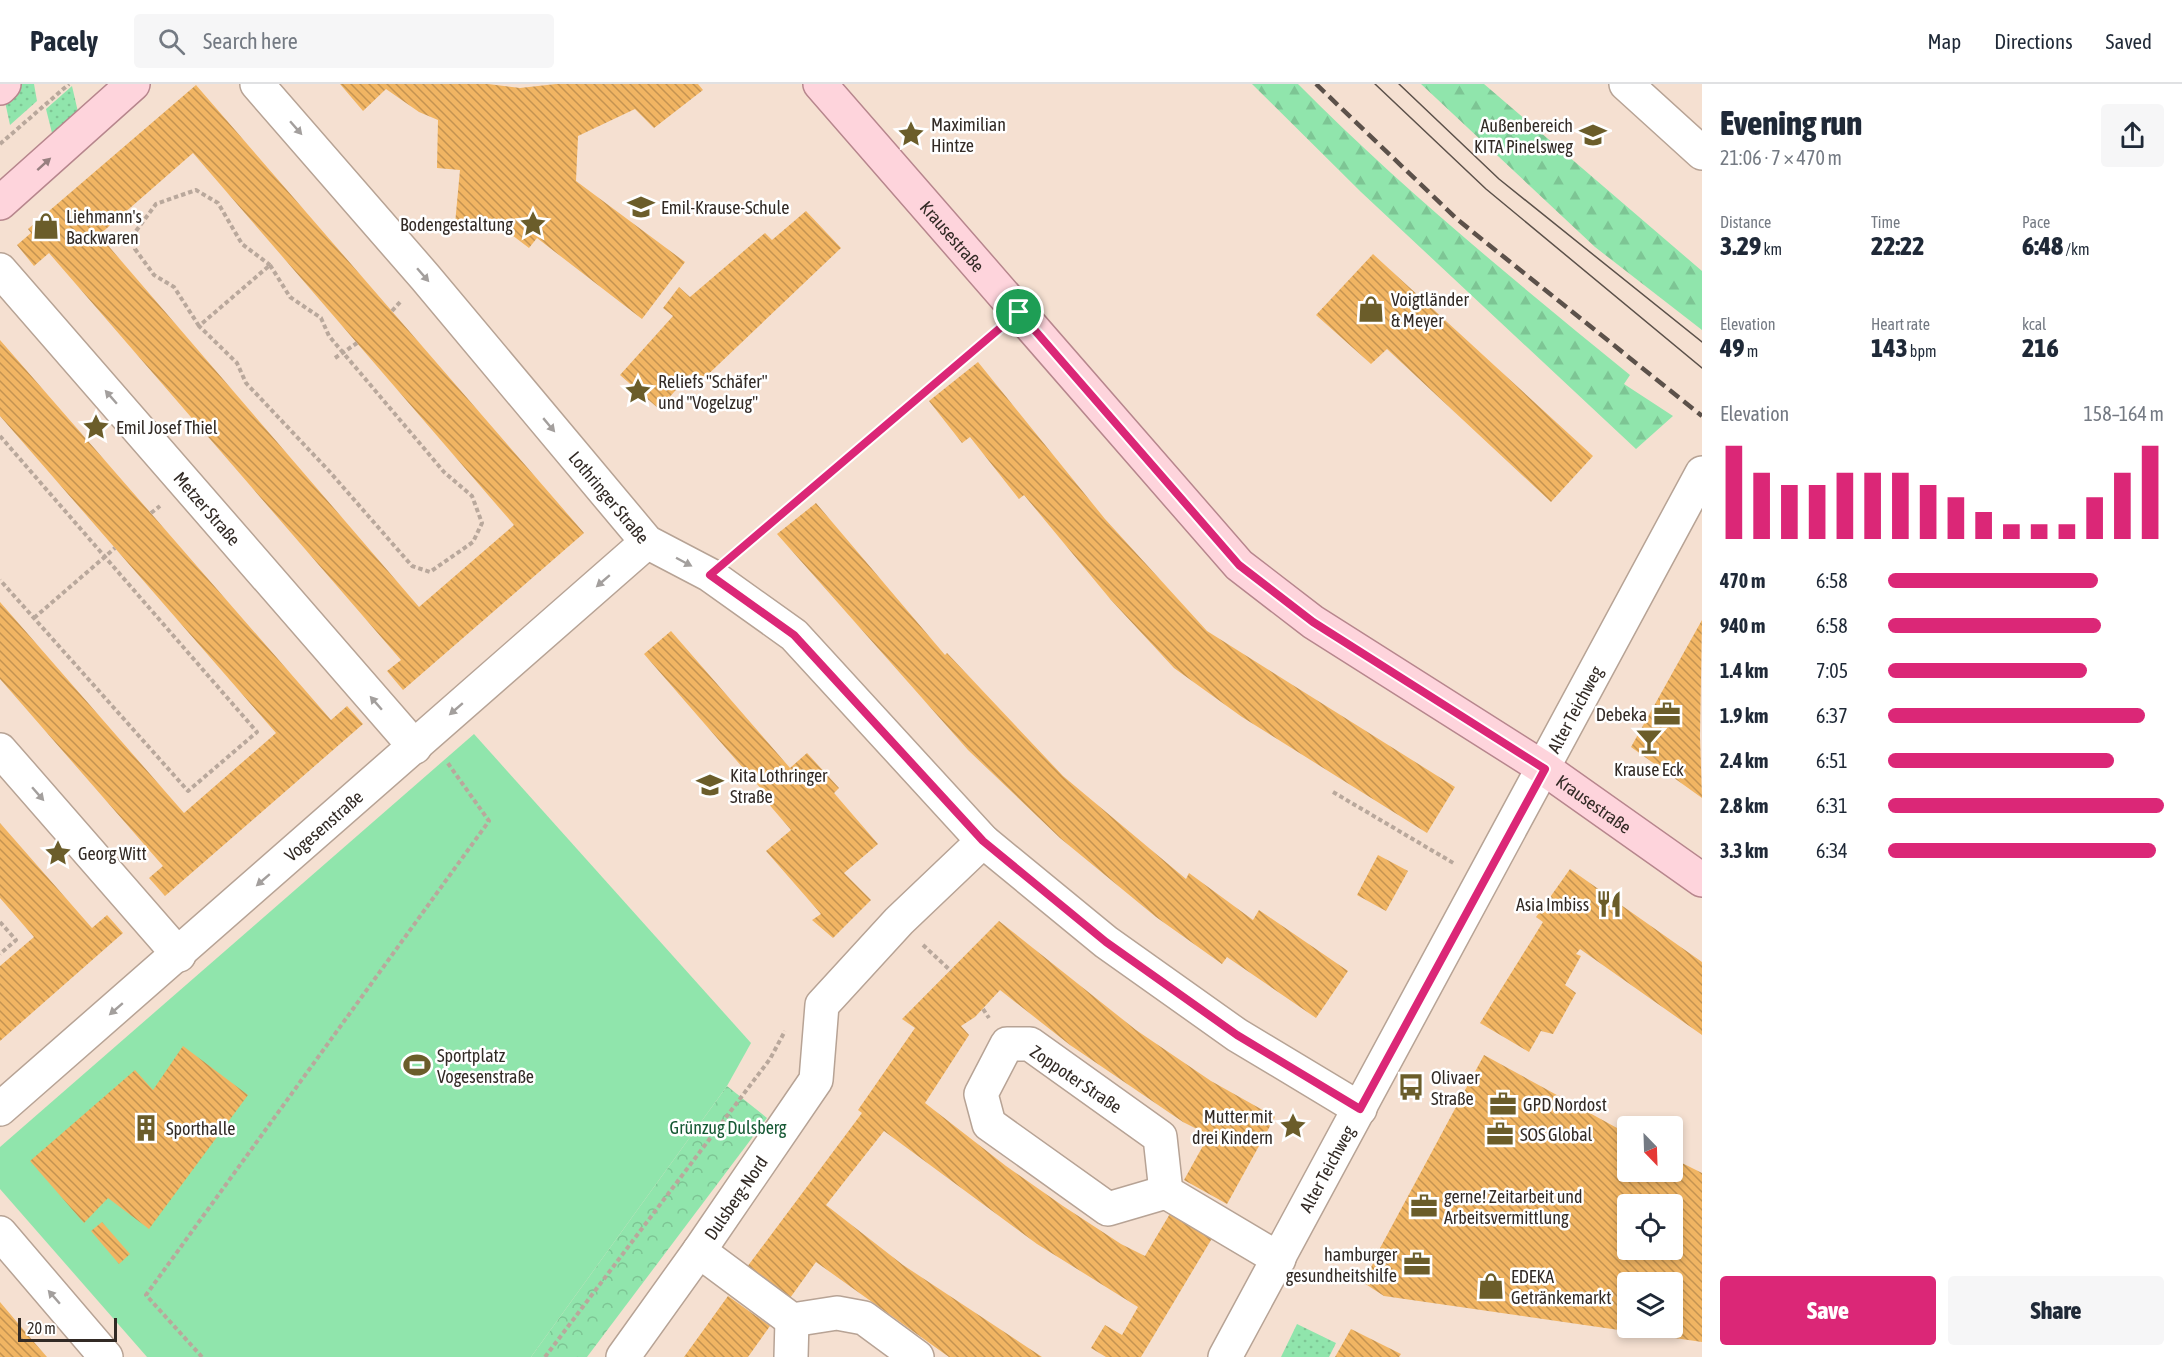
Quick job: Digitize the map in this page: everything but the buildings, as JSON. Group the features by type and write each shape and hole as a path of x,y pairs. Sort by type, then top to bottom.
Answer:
{"main road":[{"path":"0,88 4,84"},
{"path":"0,203 133,84"},
{"name":"Krausestraße","path":"820,84 1239,565 1313,622 1545,769 1702,880"}],"street":[{"name":"Lothringer Straße","path":"257,84 425,277 647,542 710,575 794,635 983,841 1106,942 1228,1029 1360,1109"},
{"path":"1626,84 1702,153"},
{"name":"Metzer Straße","path":"0,270 421,741"},
{"name":"Alter Teichweg","path":"1225,1357 1545,769 1702,473"},
{"name":"Vogesenstraße","path":"0,1109 179,955 647,542"},
{"path":"0,750 179,955"},
{"name":"Dulsberg-Nord","path":"623,1357 816,1080 822,1005 899,921 983,841"},
{"name":"Zoppoter Straße","path":"1007,1044 1030,1044 1160,1137 1166,1192 1108,1209 989,1124 981,1094 1007,1044"},
{"path":"1166,1192 1279,1259"},
{"path":"0,1233 106,1357"},
{"path":"699,1251 792,1320 837,1312 864,1318 917,1357"},
{"path":"791,1357 792,1320"}],"path":[{"path":"0,144 69,84"},
{"path":"196,190 218,202 242,244 270,265 290,297 321,318 329,336 444,472 472,496 482,523 473,542 430,572 412,566 329,471 246,383 237,363 199,326 174,287 154,274 135,249 136,231 156,204 196,190"},
{"path":"199,326 270,265"},
{"path":"710,575 1019,312"},
{"path":"335,358 357,343"},
{"path":"0,436 257,732 188,791 0,580"},
{"path":"34,618 115,548"},
{"path":"202,1357 146,1295 489,821 421,741"},
{"path":"1333,792 1484,881"},
{"path":"0,922 16,940 0,954"},
{"path":"545,1357 770,1059"}],"green space":[{"path":"20,84 34,84 37,101 10,125 4,97"},
{"path":"1252,84 1298,84 1419,198 1502,270 1630,375 1624,384 1673,416 1636,449 1361,192"},
{"path":"1421,84 1484,84 1702,271 1702,330 1595,247"},
{"path":"72,86 78,112 53,137 46,109"},
{"name":"Sportplatz Vogesenstraße","path":"474,734 751,1043 727,1086 531,1357 147,1357 0,1189 0,1147"},
{"name":"Grünzug Dulsberg","path":"727,1086 767,1118 587,1357 531,1357"},
{"path":"1297,1324 1336,1343 1329,1357 1281,1357"}],"tram line":[{"path":"1375,84 1486,189 1702,368"},
{"path":"1399,84 1499,179 1702,342"}],"railway":[{"path":"1316,84 1458,220 1702,416"}],"place":[{"name":"Maximilian Hintze","path":"911,134"},
{"name":"Außenbereich KITA Pinelsweg","path":"1593,135"},
{"name":"Emil-Krause-Schule","path":"641,207"},
{"name":"Bodengestaltung","path":"533,224"},
{"name":"Liehmann's Backwaren","path":"46,226"},
{"name":"Voigtländer & Meyer","path":"1371,309"},
{"name":"Reliefs \"Schäfer\" und \"Vogelzug\"","path":"638,391"},
{"name":"Emil Josef Thiel","path":"96,427"},
{"name":"Debeka","path":"1667,714"},
{"name":"Krause Eck","path":"1649,741"},
{"name":"Kita Lothringer Straße","path":"710,785"},
{"name":"Georg Witt","path":"58,853"},
{"name":"Asia Imbiss","path":"1609,904"},
{"name":"Sportplatz Vogesenstraße","path":"417,1065"},
{"name":"Olivaer Straße","path":"1411,1087"},
{"name":"GPD Nordost","path":"1503,1104"},
{"name":"Mutter mit drei Kindern","path":"1293,1126"},
{"name":"Sporthalle","path":"146,1128"},
{"name":"SOS Global","path":"1500,1134"},
{"name":"gerne! Zeitarbeit und Arbeitsvermittlung","path":"1424,1206"},
{"name":"hamburger gesundheitshilfe","path":"1417,1264"},
{"name":"EDEKA Getränkemarkt","path":"1491,1286"}],"route":[{"path":"1019,312 1239,565 1313,622 1545,769 1360,1109 1237,1035 1106,942 983,841 794,635 710,575 1019,312"}]}
